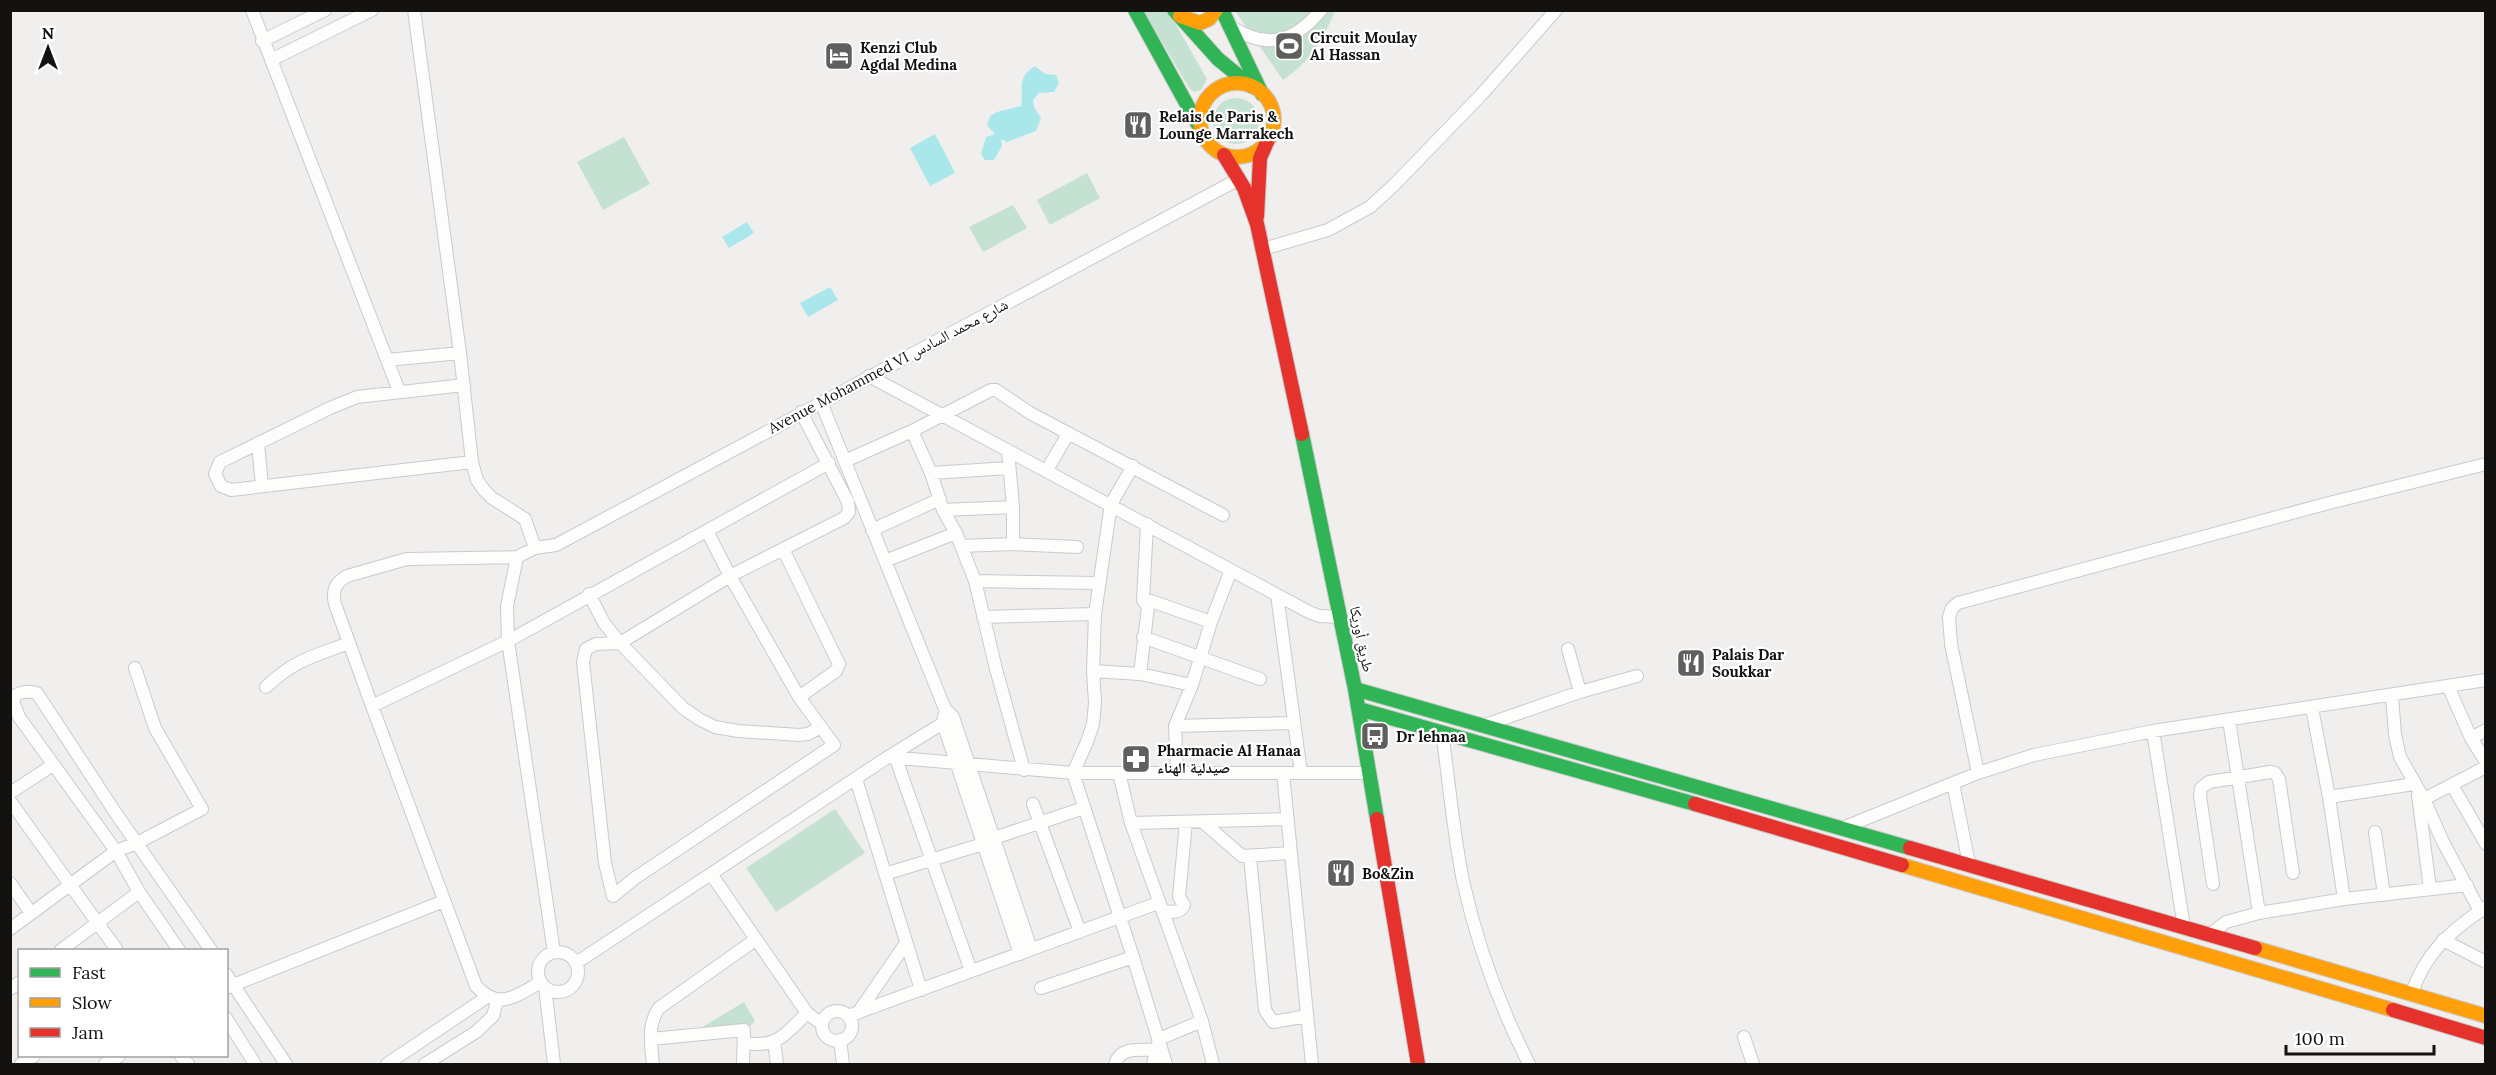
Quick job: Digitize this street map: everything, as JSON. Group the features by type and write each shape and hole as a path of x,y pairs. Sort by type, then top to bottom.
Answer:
{"street":[{"path":"252,10 262,41 399,391"},
{"path":"262,41 325,10"},
{"path":"271,60 372,10"},
{"path":"414,10 460,353 472,462 477,480 484,490 492,498 525,519 535,548"},
{"path":"1135,10 1209,145 1224,154 1236,157 1258,151 1267,142 1273,127 1274,117 1268,101 1224,65 1175,12"},
{"path":"1175,12 1192,23 1199,24 1212,18 1216,10"},
{"path":"1224,17 1248,38 1274,41 1291,37 1308,26 1321,10"},
{"path":"1263,249 1328,230 1356,216 1376,201 1482,94 1556,10"},
{"path":"1221,87 1224,65 1224,17"},
{"path":"1224,17 1256,90"},
{"path":"1202,132 1200,118 1204,105 1212,94 1221,87 1238,84 1256,90"},
{"name":"طريق أوريكا","path":"1257,224 1260,158 1267,142"},
{"name":"طريق أوريكا","path":"1224,154 1239,179 1257,224 1263,249 1359,709 1418,1065"},
{"name":"Avenue Mohammed VI شارع محمد السادس","path":"517,557 535,548 555,545 1239,179"},
{"path":"387,360 460,353"},
{"path":"869,376 1314,615 1340,617"},
{"path":"464,385 399,391 357,398 220,462 215,474 221,486 231,490 472,462"},
{"path":"845,461 912,431 991,390 996,390 1030,413 1068,434 1223,515"},
{"path":"821,402 947,716 1025,951"},
{"path":"707,531 730,576 800,697 834,742 834,747 635,878 613,896 605,863 583,654 590,646 620,643 730,576 844,518 849,512 848,502 830,463 801,412"},
{"path":"912,431 931,473 941,505 956,533 975,581 1024,770"},
{"path":"1047,470 1068,434"},
{"path":"258,443 262,486"},
{"path":"1008,450 1013,507 1012,544"},
{"path":"372,706 508,641 589,594 830,463"},
{"path":"1978,773 1951,644 1949,617 1952,608 1958,603 2329,503 2486,464"},
{"path":"1133,466 1111,504 1095,614 1093,724 1072,773 1134,957 1158,1045 1166,1065"},
{"path":"931,473 1009,468"},
{"path":"872,530 941,505 1013,507"},
{"path":"1140,674 1148,607 1143,600 1147,524"},
{"path":"885,561 956,533"},
{"path":"961,546 1012,544 1077,547"},
{"path":"783,549 839,664 836,671 800,697"},
{"path":"425,1065 476,1032 493,1016 492,999 472,979 349,643 333,595 339,581 347,576 407,560 517,557 507,606 508,641 554,952"},
{"path":"1178,773 1175,726 1192,685 1211,622 1231,570"},
{"path":"975,581 1099,583"},
{"path":"589,594 604,623 620,643 683,708 715,727 799,735 808,734 821,727"},
{"path":"1277,595 1301,773"},
{"path":"1143,600 1211,622"},
{"path":"983,617 1095,614"},
{"path":"1143,638 1200,656 1260,679"},
{"path":"266,687 284,670 296,663 349,643"},
{"path":"1568,649 1580,692"},
{"path":"10,929 116,852 202,809 154,728 135,668"},
{"path":"1093,671 1140,674 1192,685"},
{"path":"1485,725 1580,692 1637,676"},
{"path":"1840,829 1978,773 2034,755 2153,731 2486,680"},
{"path":"2448,686 2471,738 2486,762"},
{"path":"1355,689 1818,823 1969,864 2486,1016"},
{"path":"178,949 139,892 116,852 53,765 15,719 14,696 28,691 37,693 209,949"},
{"path":"2391,1011 2408,994 2419,971 2443,940 2483,909 2442,840 2400,757 2395,735 2392,695"},
{"path":"2312,708 2329,797 2344,899"},
{"path":"1359,709 1836,846 2486,1038"},
{"path":"576,963 856,779 892,758 947,716"},
{"path":"2229,720 2259,913"},
{"path":"1175,726 1294,723"},
{"path":"2471,738 2486,730"},
{"path":"2153,731 2184,927"},
{"path":"1442,732 1455,838 1473,921 1510,1028 1529,1065"},
{"path":"892,758 1072,773 1368,773"},
{"path":"892,758 932,860 971,971"},
{"path":"10,793 53,765"},
{"path":"2329,797 2419,791 2452,785 2486,767"},
{"path":"2214,884 2200,790 2209,782 2271,772 2277,776 2293,873"},
{"path":"1119,773 1131,823 1202,1021 1213,1065"},
{"path":"1283,773 1312,1065"},
{"path":"856,779 921,990"},
{"path":"1953,783 1969,864"},
{"path":"2452,785 2486,844"},
{"path":"2419,791 2430,889"},
{"path":"10,801 116,949"},
{"path":"1033,804 1080,932"},
{"path":"885,874 1084,808"},
{"path":"1131,823 1288,819"},
{"path":"906,943 853,1015 851,1031 847,1037 833,1040 826,1037 822,1031 822,1024 825,1017 833,1012 853,1015 1120,917 1160,906 1176,912 1180,910 1184,904 1179,897 1186,822"},
{"path":"1203,822 1238,854 1250,857 1291,853"},
{"path":"1812,839 1818,823"},
{"path":"1836,846 1840,829"},
{"path":"2376,832 2384,895"},
{"path":"1250,857 1265,1010 1273,1022 1307,1016"},
{"path":"711,874 807,1013 822,1024"},
{"path":"10,883 32,914"},
{"path":"2209,935 2226,922 2259,913 2344,899 2467,885"},
{"path":"64,949 139,892"},
{"path":"286,1065 230,986 444,901"},
{"path":"653,1065 651,1039 654,1016 662,1004 755,940"},
{"path":"2443,940 2486,962"},
{"path":"543,985 555,992 570,988 577,979 576,963 569,955 554,952 541,962 538,972 543,985 554,1065"},
{"path":"1041,988 1134,957"},
{"path":"387,1065 492,999 517,995 543,985"},
{"path":"2408,994 2411,1017"},
{"path":"745,1043 774,1042 807,1013"},
{"path":"228,1021 255,1065"},
{"path":"1115,1065 1120,1055 1133,1049 1158,1045 1202,1021"},
{"path":"651,1039 742,1030 745,1043 743,1065"},
{"path":"1744,1037 1753,1065"},
{"path":"840,1040 843,1065"},
{"path":"774,1042 777,1065"},
{"path":"1154,1065 1158,1045"},
{"path":"10,1059 14,1065"}],"green space":[{"path":"1144,11 1168,11 1207,79 1201,90 1194,92 1189,88"},
{"name":"Circuit Moulay Al Hassan","path":"1235,11 1335,11 1315,49 1301,66 1283,80"},
{"path":"1236,98 1252,105 1259,121 1252,137 1236,144 1220,137 1213,121 1220,105"},
{"path":"624,137 650,184 603,210 577,162"},
{"path":"1087,173 1100,198 1050,225 1037,200"},
{"path":"1013,205 1027,228 983,252 969,227"},
{"path":"835,809 865,853 776,912 746,868"},
{"path":"744,1002 755,1021 749,1027 705,1035 704,1026"}],"water":[{"path":"1035,66 1045,74 1056,75 1059,83 1054,92 1039,93 1033,100 1034,107 1041,118 1036,131 1007,142 1001,139 1002,146 994,160 985,160 981,154 986,137 995,134 987,125 990,116 1021,106 1023,79"},
{"path":"935,134 955,173 930,186 910,148"},
{"path":"747,222 754,233 729,248 722,237"},
{"path":"830,287 838,300 808,317 800,303"}],"traffic: fast":[{"path":"1135,10 1202,132"},
{"path":"1174,10 1218,59 1251,86"},
{"path":"1222,10 1262,94"},
{"path":"1302,434 1355,689 1377,819"},
{"path":"1355,689 1910,848"},
{"path":"1359,709 1695,804"}],"traffic: slow":[{"path":"1180,16 1200,23 1209,19 1216,10"},
{"path":"1237,83 1251,86 1263,94 1271,106 1274,120 1271,134 1263,146 1251,154 1237,157 1223,154 1211,146 1203,134 1200,120 1203,106 1211,94 1223,86 1237,83"},
{"path":"1902,865 2393,1010"},
{"path":"2255,948 2486,1016"}],"traffic: jam":[{"path":"1257,217 1260,158 1267,142"},
{"path":"1224,155 1244,188 1257,224 1302,434"},
{"path":"1695,804 1902,865"},
{"path":"1377,819 1418,1064"},
{"path":"1910,848 2255,948"},
{"path":"2393,1010 2486,1038"}],"place":[{"name":"Circuit Moulay Al Hassan","path":"1289,46"},
{"name":"Kenzi Club Agdal Medina","path":"839,56"},
{"name":"Relais de Paris & Lounge Marrakech","path":"1138,125"},
{"name":"Palais Dar Soukkar","path":"1691,663"},
{"name":"Dr lehnaa","path":"1375,736"},
{"name":"Pharmacie Al Hanaa صيدلية الهناء","path":"1136,759"},
{"name":"Bo&Zin","path":"1341,873"}]}
